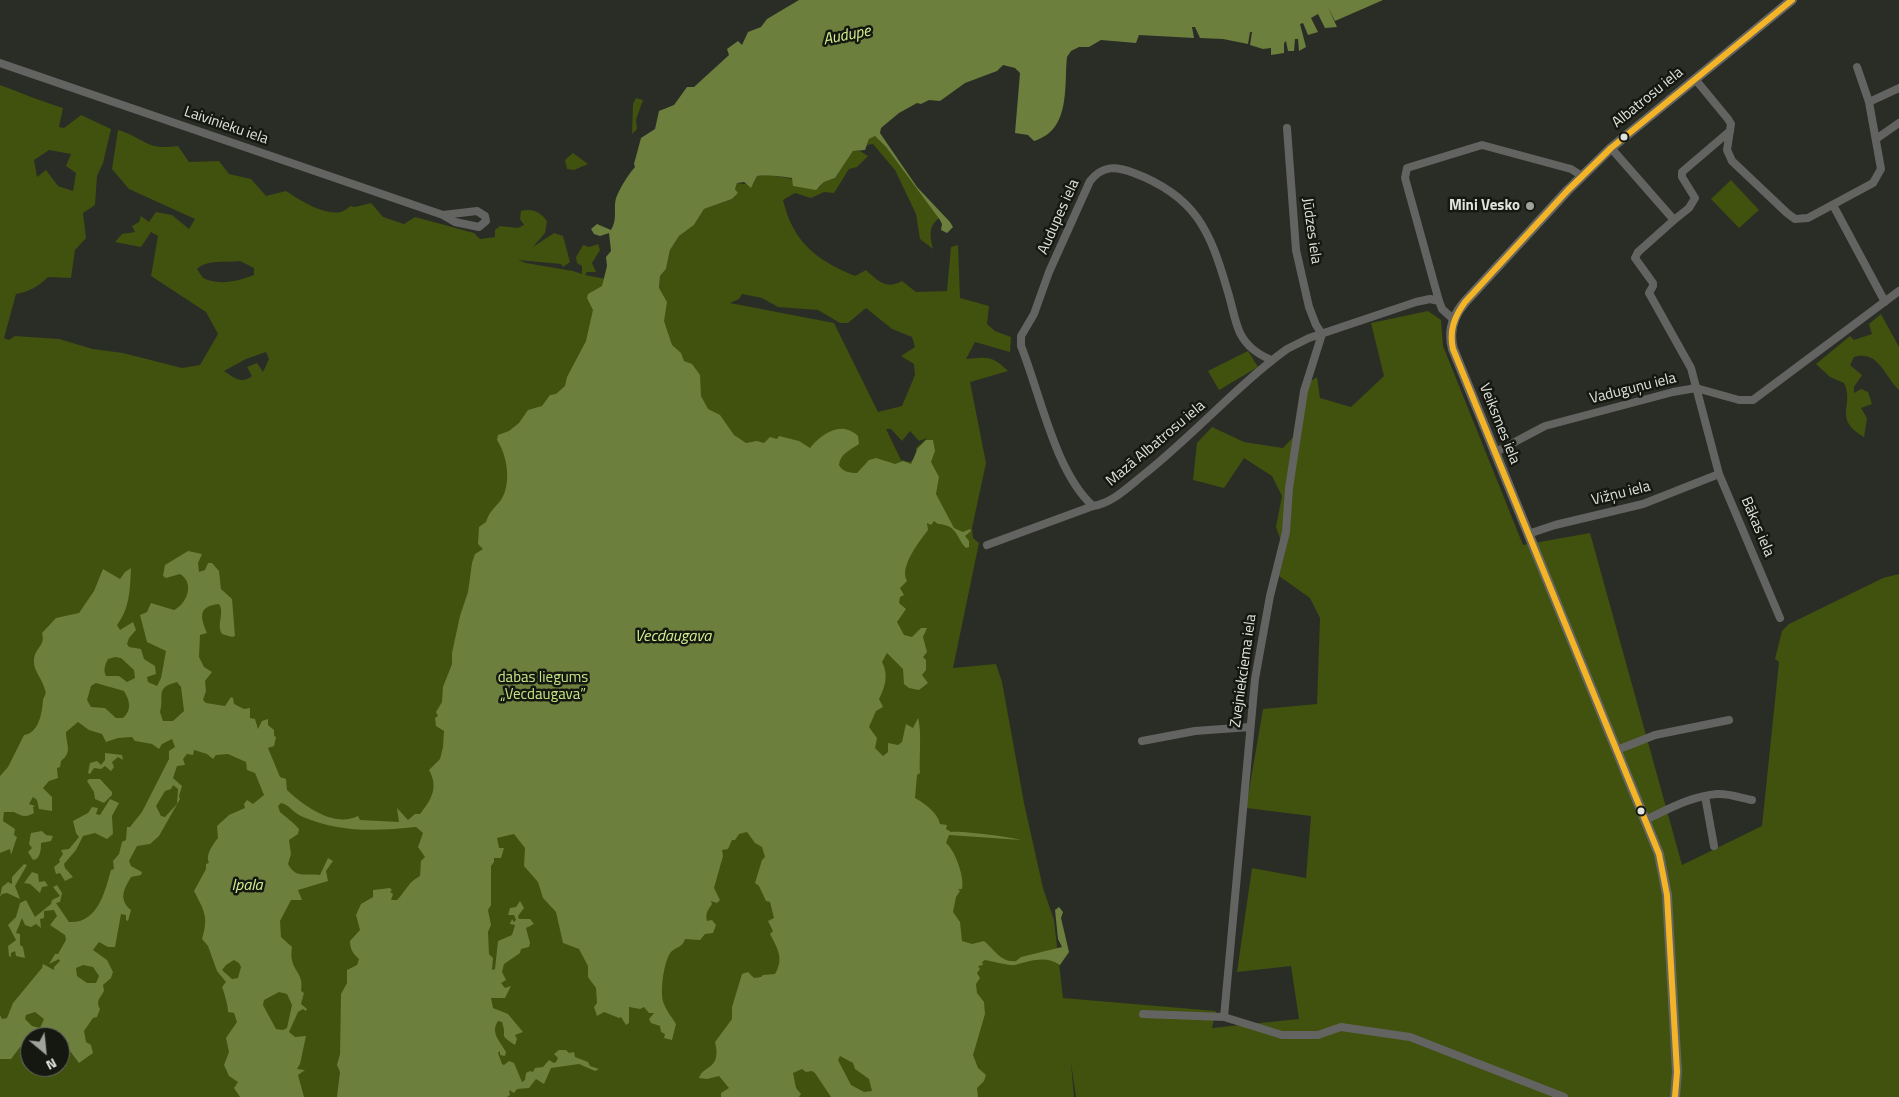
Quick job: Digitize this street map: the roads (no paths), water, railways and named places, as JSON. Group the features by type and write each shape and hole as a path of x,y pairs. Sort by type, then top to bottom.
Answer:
{"main road":[{"name":"Albatrosu iela","path":"1454,319 1465,302 1582,176 1611,148 1694,79 1747,39 1792,0"},
{"name":"Veiksmes iela","path":"1454,319 1450,339 1453,349 1494,453 1646,819 1665,880 1677,1072 1676,1097"}],"street":[{"name":"Laivinieku iela","path":"0,63 443,215 455,222 479,227 486,221 485,216 477,211 443,215"},
{"path":"1694,79 1731,124 1727,150 1732,161 1795,219 1808,218 1873,183 1881,169 1868,102 1857,67"},
{"path":"1868,102 1899,88"},
{"path":"1876,139 1899,123"},
{"name":"Jūdzes iela","path":"1287,128 1296,250 1309,308 1322,334"},
{"path":"1611,148 1674,220 1694,202 1695,198 1682,177 1682,172 1730,131"},
{"path":"1454,319 1442,308 1439,301 1405,178 1408,168 1482,145 1571,169 1582,176"},
{"name":"Audupes iela","path":"1093,506 1083,496 1065,467 1021,346 1021,336 1034,314 1049,272 1090,181 1097,172 1118,167 1138,174 1165,188 1196,214 1218,258 1241,334 1254,352 1272,360"},
{"path":"1833,205 1885,302"},
{"name":"Bākas iela","path":"1674,220 1638,252 1634,258 1653,282 1653,286 1648,293 1684,353 1696,388 1719,474 1780,618"},
{"name":"Vaduguņu iela","path":"1494,453 1545,426 1673,392 1696,388 1739,400 1753,400 1899,291"},
{"path":"1272,360 1287,349 1322,334 1416,302 1430,299 1439,301"},
{"name":"Zvejniekciema iela","path":"1224,1017 1250,727 1263,629 1286,532 1289,488 1304,391 1322,334"},
{"name":"Mazā Albatrosu iela","path":"987,545 1109,501 1148,471 1272,360"},
{"name":"Vižņu iela","path":"1528,534 1555,525 1643,504 1719,474"},
{"path":"1617,750 1654,735 1729,720"},
{"path":"1142,741 1195,731 1250,727"},
{"path":"1646,819 1705,796 1718,794 1752,800"},
{"path":"1705,796 1714,846"},
{"path":"1143,1014 1224,1017 1282,1036 1318,1035 1342,1026 1410,1037 1564,1097"}],"water":[{"name":"Vecdaugava","path":"799,0 1383,0 1335,21 1328,7 1337,27 1325,28 1318,14 1311,18 1318,32 1308,35 1303,23 1300,24 1306,47 1299,51 1298,39 1295,39 1294,51 1288,51 1286,41 1284,43 1284,53 1271,55 1271,48 1263,49 1250,45 1252,32 1250,32 1248,44 1223,39 1200,38 1195,27 1192,27 1194,38 1139,35 1136,43 1101,40 1089,47 1079,47 1071,51 1067,57 1065,94 1060,117 1046,135 1034,141 1028,135 1015,133 1020,73 1015,68 1003,65 997,71 965,83 940,101 929,100 921,104 917,103 899,113 881,128 880,133 917,187 950,222 953,227 947,233 941,230 942,224 940,220 886,147 875,136 869,139 865,150 853,151 835,178 824,182 816,190 793,186 792,178 779,176 757,176 751,188 744,182 737,183 735,189 738,193 732,199 704,209 694,225 679,236 670,250 666,269 660,276 659,288 667,302 664,321 672,345 681,353 684,361 692,364 700,375 701,396 708,409 720,415 734,435 746,443 757,441 764,443 770,437 777,439 779,436 799,441 810,448 820,438 832,431 845,429 852,431 858,436 859,444 843,455 839,465 844,471 855,473 869,460 876,458 895,464 903,461 911,464 918,448 926,440 933,440 935,451 931,462 939,477 936,494 954,528 963,532 970,529 971,531 965,536 969,541 969,547 966,548 953,529 934,521 931,525 927,523 928,530 908,562 905,575 907,581 900,588 904,595 900,597 899,603 906,609 897,622 904,635 912,637 921,628 927,628 923,637 927,652 923,657 926,660 926,670 922,675 928,683 919,690 909,688 904,684 903,669 887,653 882,662 885,681 879,699 883,707 876,711 869,727 877,738 875,748 883,756 888,752 888,743 898,745 902,742 906,724 913,728 918,718 920,773 917,775 915,798 937,816 940,824 947,825 946,829 951,832 985,834 1021,840 949,835 946,843 956,858 963,884 962,889 958,889 960,891 956,897 953,912 960,922 962,941 972,944 984,941 1002,958 1016,961 1021,957 1062,947 1058,939 1055,910 1059,907 1063,912 1061,918 1069,952 1060,965 1049,960 1013,965 985,960 982,962 983,965 978,966 980,969 977,973 980,978 976,984 977,993 984,1002 985,1014 973,1055 978,1068 986,1075 984,1081 977,1088 978,1097 831,1097 815,1073 812,1071 806,1072 802,1069 793,1073 796,1088 801,1094 799,1097 721,1097 721,1093 729,1088 719,1076 707,1079 699,1078 716,1058 715,1042 732,1019 732,1007 742,974 748,972 754,978 775,974 779,964 779,954 770,934 773,931 768,921 774,918 770,902 766,901 759,886 755,883 762,860 765,857 762,847 755,843 747,832 739,834 735,840 732,840 728,849 722,850 723,856 714,888 720,900 717,903 711,901 712,904 706,916 707,921 712,920 716,925 713,933 705,934 700,940 685,939 668,956 663,977 662,993 665,1007 676,1024 672,1040 664,1038 665,1034 661,1032 660,1026 651,1023 649,1019 654,1013 649,1013 644,1007 640,1009 629,1007 629,1023 626,1025 621,1017 619,1018 604,1012 597,1016 594,1007 597,1003 596,988 588,977 588,966 579,949 563,943 556,912 543,898 538,882 524,866 525,848 514,834 497,838 499,848 504,848 501,858 494,858 491,866 491,905 488,910 491,925 488,932 489,954 493,958 492,970 495,969 498,941 512,935 515,925 510,924 512,919 514,922 516,920 514,915 508,915 510,908 516,907 520,901 524,908 518,916 519,919 530,919 534,924 526,928 530,943 529,947 521,949 520,953 504,964 502,972 506,980 501,983 505,988 511,986 505,998 491,998 493,1008 508,1014 523,1032 515,1035 517,1039 515,1045 506,1039 502,1022 498,1021 495,1033 506,1052 505,1056 500,1055 500,1051 498,1053 502,1064 504,1065 509,1061 514,1063 522,1082 525,1080 526,1073 533,1072 535,1068 543,1067 549,1060 554,1063 556,1062 558,1058 554,1054 559,1050 566,1050 569,1053 574,1052 575,1057 599,1069 595,1071 579,1064 551,1068 544,1084 536,1079 529,1088 517,1089 514,1093 509,1090 510,1095 507,1097 337,1097 340,1072 337,1065 340,1054 341,994 347,983 347,970 357,965 359,959 352,951 350,944 350,941 360,930 356,915 361,904 373,897 373,890 390,888 392,890 390,892 393,894 391,900 397,900 410,884 420,876 421,861 425,857 418,847 423,833 416,827 359,830 331,826 300,816 281,803 278,806 280,812 299,829 298,834 289,840 291,854 288,864 291,869 298,874 320,875 328,858 333,861 326,871 328,881 298,890 302,900 291,900 280,921 281,937 292,947 292,961 301,979 301,991 304,993 301,1004 307,1009 306,1011 303,1009 298,1012 289,1032 295,1037 306,1036 300,1064 297,1069 305,1070 298,1075 304,1097 240,1097 234,1088 238,1082 229,1076 224,1065 229,1052 226,1038 237,1022 234,1013 228,1012 222,987 226,982 217,971 208,946 202,939 205,919 194,891 206,869 206,864 209,863 210,850 218,838 217,826 229,815 245,808 244,804 247,800 253,804 264,795 255,773 247,770 246,762 228,754 216,755 213,759 207,754 194,750 193,755 187,754 183,759 185,765 177,766 173,778 182,786 180,799 159,836 150,844 137,846 129,861 131,866 142,872 141,875 131,877 124,890 123,898 131,910 128,921 126,920 126,915 121,914 115,947 108,947 99,942 93,950 107,960 113,972 111,978 103,985 104,991 98,1001 100,1009 97,1017 93,1018 84,1031 86,1042 91,1045 93,1053 79,1063 70,1051 70,1027 40,1027 44,1019 35,1012 26,1015 25,1019 32,1026 36,1027 20,1027 20,1047 11,1059 0,1059 0,1015 2,1019 7,1018 13,1003 42,968 43,964 54,970 54,967 60,961 59,959 49,964 55,954 58,954 66,940 65,935 50,925 57,916 54,910 44,911 44,918 40,919 41,928 36,924 31,927 25,925 22,918 16,933 20,934 20,945 23,947 25,958 16,956 15,951 11,953 11,957 9,956 8,946 16,940 8,925 16,917 20,903 26,900 35,917 51,904 52,900 60,896 53,887 57,885 62,893 60,902 56,903 69,922 87,918 93,912 99,905 111,870 114,869 113,861 119,854 122,842 126,840 127,827 130,827 142,812 169,759 169,751 175,747 172,739 162,744 159,749 152,744 135,741 132,737 118,738 106,742 102,734 89,730 78,722 66,732 68,751 65,758 61,761 60,767 57,768 58,778 49,781 43,788 52,797 52,811 39,809 37,800 33,797 29,804 35,806 33,807 34,813 31,815 24,816 14,812 4,812 3,821 15,829 14,835 17,837 11,855 10,849 0,853 0,776 8,767 24,735 33,731 39,722 46,694 34,664 36,653 42,641 42,633 56,618 79,613 94,591 103,569 120,579 131,568 127,605 117,625 120,630 133,622 136,630 129,638 127,644 129,647 141,649 144,659 155,666 156,674 147,677 148,682 157,686 161,678 166,651 147,642 140,615 147,612 151,603 174,610 179,607 188,593 187,583 180,574 166,578 163,576 165,565 188,551 202,554 198,563 199,572 205,570 208,563 212,563 219,571 221,589 232,599 235,636 222,634 220,630 221,607 219,604 207,607 204,610 202,617 207,633 200,635 199,657 204,667 212,672 205,681 206,691 203,700 206,703 225,706 231,697 233,698 234,704 244,709 250,708 250,718 255,719 258,729 262,721 268,719 268,725 274,730 274,736 276,737 274,746 268,748 280,777 286,779 287,790 320,814 339,819 349,819 358,816 360,820 399,822 397,808 408,820 415,814 420,814 432,794 433,782 429,770 440,759 443,747 444,731 436,726 435,718 438,716 436,712 442,702 443,687 452,664 452,653 460,616 468,592 472,563 475,554 483,549 478,544 479,527 486,522 491,512 501,500 506,486 506,461 497,440 498,435 509,431 519,423 528,410 542,406 550,395 556,394 565,386 567,377 586,341 593,310 587,298 588,294 602,286 607,266 606,257 611,251 609,233 600,236 594,234 591,229 597,224 611,230 614,221 616,198 624,182 635,167 634,164 641,138 655,129 659,111 674,105 687,87 694,87 729,55 727,49 738,41 742,45 748,32 761,27 767,19","holes":["121,658 134,670 135,678 127,682 119,676 106,676 105,665 108,659","177,682 181,687 184,711 173,721 163,721 160,712 162,693 165,687","96,683 124,691 129,702 129,709 126,715 123,718 116,718 105,708 91,707 87,700 91,686","173,785 178,789 177,804 165,817 161,816 156,806 165,791 171,789","234,960 239,963 241,967 238,978 232,979 222,970","83,965 93,967 99,976 96,983 87,983 77,976 76,968","279,992 287,994 292,1005 287,1028 283,1030 276,1029 263,1005 264,1000","840,1056 853,1063 855,1069 869,1079 872,1091 864,1092 851,1085 838,1060"]},
{"path":"105,753 122,755 123,760 118,757 112,762 114,767 111,771 105,766 101,769 94,768 90,774 88,773 90,763 97,761 101,765 105,760"},
{"path":"89,779 100,779 112,792 112,795 104,803 95,799 94,792 87,781"},
{"path":"110,799 119,803 112,816 113,834 107,839 95,833 83,836 76,850 64,864 73,877 65,881 60,873 56,874 54,867 60,862 59,860 63,854 61,850 69,849 79,837 73,821 88,813 92,807 98,808 96,814 100,815"},
{"path":"42,831 46,835 53,836 51,841 41,843 39,856 33,860 28,852 32,848 29,844 31,833"},
{"path":"24,864 27,865 15,886 20,899 7,893 2,894 0,897 2,887 8,882 12,884 12,877"},
{"path":"32,872 38,874 39,882 45,881 48,886 42,887 40,893 30,884 24,883"}],"place":[{"name":"Mini Vesko","path":"1530,206"}],"water label":[{"name":"Audupe","path":"847,36"},
{"name":"Ipala","path":"247,886"}],"park label":[{"name":"dabas liegums „Vecdaugava”","path":"543,686"}]}
